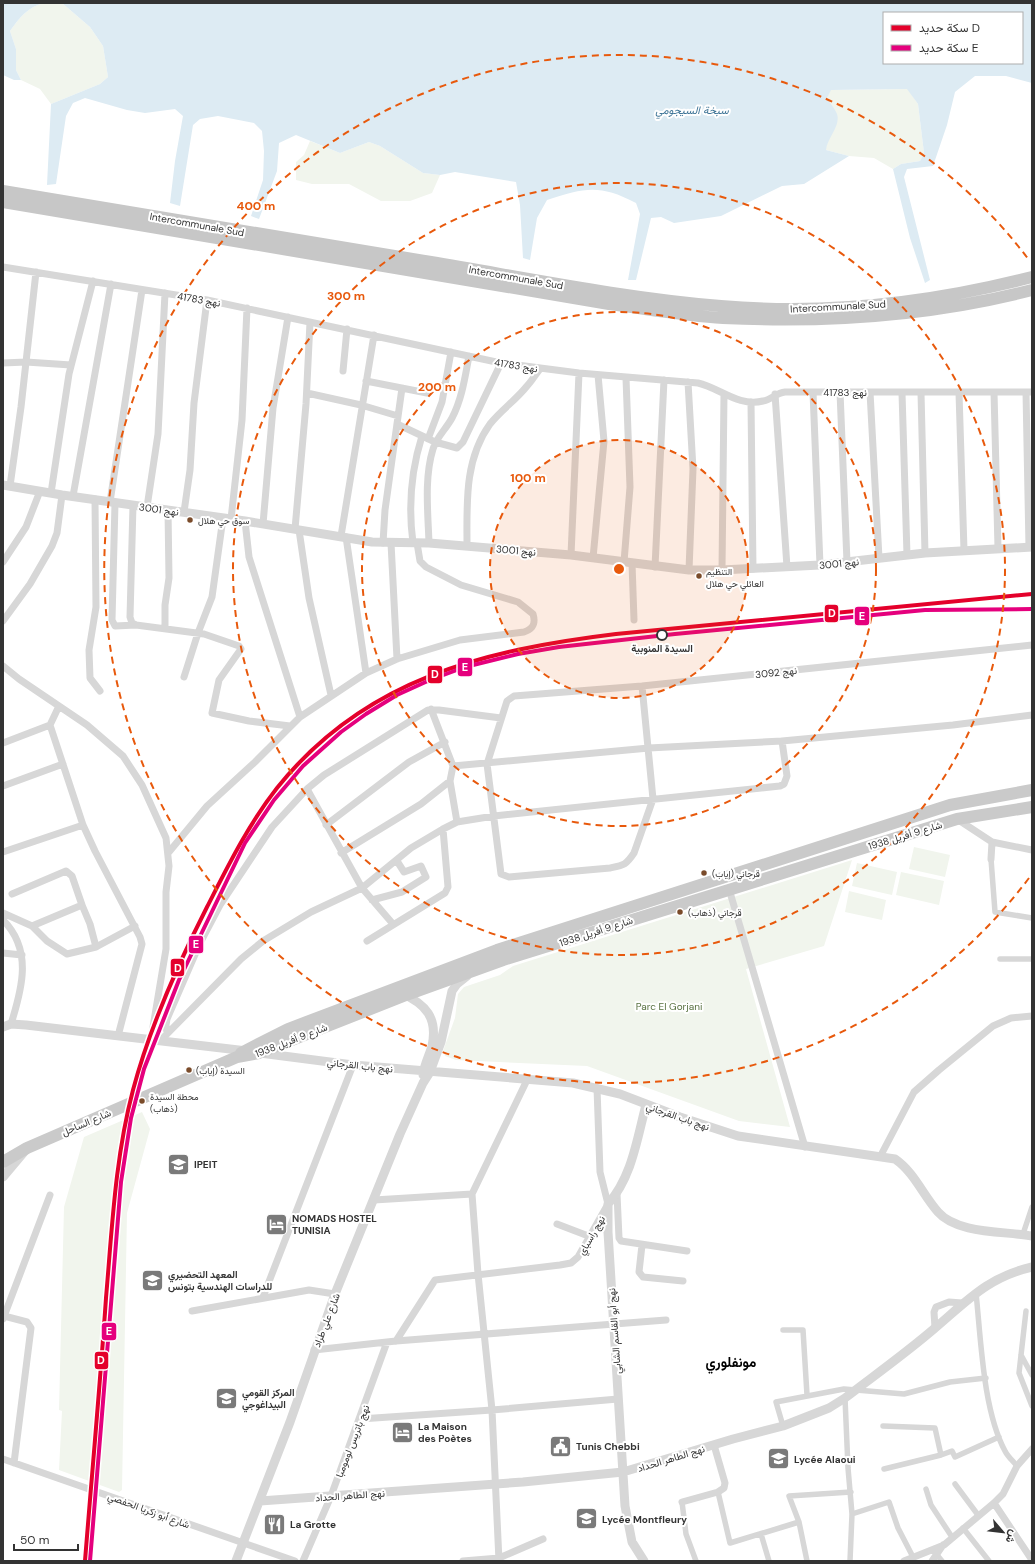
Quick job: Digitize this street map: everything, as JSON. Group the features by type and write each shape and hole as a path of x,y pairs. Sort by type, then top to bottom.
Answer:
{"highway":[{"name":"Intercommunale Sud","path":"3,191 578,287 723,307 820,309 912,301 963,293 1032,277"},
{"name":"Intercommunale Sud","path":"3,202 609,304 693,315 793,319 895,315 990,300 1030,291"}],"main road":[{"name":"شارع 9 أفريل 1938","path":"241,1054 394,990 497,950 950,805 1032,790"},
{"name":"شارع 9 أفريل 1938","path":"241,1054 259,1053 290,1034 470,974 503,960 729,889 957,819 1032,807"},
{"name":"شارع الساحل","path":"3,1162 27,1148 241,1054"}],"street":[{"name":"نهج 41783","path":"3,267 208,300 501,363 579,374 688,382 706,385 733,399 750,402 763,401 775,394 785,392 1029,392"},
{"path":"5,487 26,362 36,272"},
{"path":"51,493 71,365 92,281"},
{"path":"73,496 111,284"},
{"path":"142,290 113,503 113,624 115,626 136,625 198,633 222,639 241,648 219,680 212,713 249,722 290,726"},
{"path":"147,507 158,434 164,350 165,293"},
{"path":"184,512 190,470 194,403 208,300"},
{"path":"184,677 198,633 212,597 227,518 242,420 247,308"},
{"path":"263,524 273,408 288,317"},
{"path":"310,322 307,393 297,529 309,598 331,696"},
{"path":"343,370 347,329"},
{"path":"366,673 343,537 361,405 374,335"},
{"path":"169,852 207,806 255,762 290,726 300,717 366,673 397,658 460,640 524,632 531,630 535,624 533,614 527,607 518,602 460,585 426,567 420,561 409,514 414,466 428,439 442,402 451,352"},
{"path":"428,439 446,428 458,406 469,356"},
{"path":"3,363 26,362 71,365"},
{"path":"397,424 428,439 457,448 460,446 501,363"},
{"path":"467,546 468,492 472,462 477,448 490,424 527,386 540,369"},
{"path":"571,555 579,374"},
{"path":"593,558 604,441 598,375"},
{"path":"626,378 630,487 628,563 634,620"},
{"path":"654,567 664,380"},
{"path":"366,381 427,393"},
{"path":"688,382 692,469 689,570"},
{"path":"397,658 385,510 402,388"},
{"path":"813,392 820,565"},
{"path":"840,392 847,562"},
{"path":"870,392 879,558"},
{"path":"994,392 998,548"},
{"path":"1029,392 1031,547"},
{"path":"307,393 361,405 398,416"},
{"path":"902,393 907,555"},
{"path":"921,393 926,553"},
{"path":"959,393 964,550"},
{"path":"722,570 724,394"},
{"path":"775,394 787,567"},
{"path":"750,402 753,569"},
{"path":"428,439 429,543"},
{"name":"نهج 3001","path":"5,487 227,518 387,543 429,543 571,555 654,567 689,570 753,569 820,565 926,553 1031,547"},
{"path":"3,562 26,527 40,491"},
{"path":"3,621 30,584 52,546 57,533 62,496"},
{"path":"95,499 96,607 89,650 90,678 100,691"},
{"path":"133,505 130,617 132,623 136,625"},
{"path":"165,628 165,605 169,578 168,510"},
{"path":"245,521 249,557 300,717"},
{"name":"نهج 3092","path":"501,718 509,698 520,694 642,686 1032,645"},
{"path":"3,666 113,746 130,765 166,838 169,852 166,892 166,949 151,1039"},
{"path":"167,1034 167,1019 181,989 191,962 220,905 272,827 307,789 324,775 431,709 501,718 487,764 499,870 504,877 610,868 626,864 634,853 653,800 642,686"},
{"path":"3,743 50,725 59,706"},
{"path":"431,709 453,766 450,781 456,822"},
{"path":"453,766 649,748 782,742 954,725 1032,715"},
{"path":"50,725 83,825 140,937 141,952 118,1036"},
{"path":"326,825 409,762 445,742"},
{"path":"160,1041 241,959 263,941 311,912 362,888 420,842 456,822 494,816 780,786 786,781 787,776 782,742"},
{"path":"3,786 63,764"},
{"path":"341,853 421,804 450,781"},
{"path":"307,789 341,853 362,888 393,924"},
{"path":"957,819 992,842 1032,850"},
{"path":"3,852 83,825"},
{"path":"367,941 445,893 448,887 444,829"},
{"path":"992,842 991,860 995,912 1032,918"},
{"path":"372,900 402,892 426,877 422,866 404,872 397,860"},
{"path":"12,894 66,871 72,876 90,924 96,947"},
{"path":"729,889 805,1147"},
{"path":"32,926 82,905"},
{"path":"3,913 32,926 47,941 64,953 70,954 96,947 135,926"},
{"path":"3,920 14,934 22,955 24,967 22,980 7,1026 151,1039 241,1054"},
{"path":"3,953 22,955"},
{"path":"1000,959 1032,960"},
{"name":"شارع علي طراد","path":"236,1561 290,1422 314,1350 335,1294 443,1035 452,991 457,984 470,974"},
{"name":"شارع علي طراد","path":"394,990 406,995 428,1012 433,1022 432,1045 427,1072"},
{"path":"881,1155 914,1092 938,1070 993,1026 1011,1018 1032,1016"},
{"path":"290,1034 288,1049 295,1057"},
{"name":"نهج باب القرجاني","path":"259,1053 353,1065 427,1072 528,1078 597,1088 738,1136 805,1147 881,1155 895,1159 901,1163 938,1212 950,1222 972,1228 1027,1235"},
{"path":"263,1297 353,1065"},
{"path":"499,1559 492,1410 478,1274 472,1194 528,1078"},
{"name":"نهج راسباي","path":"478,1274 571,1263 578,1257 591,1237 608,1204 600,1172 597,1088"},
{"path":"608,1204 617,1194 632,1161 646,1105"},
{"path":"3,1177 27,1148"},
{"path":"374,1200 472,1194"},
{"path":"617,1194 619,1238 624,1242 687,1251"},
{"path":"14,1463 31,1328 27,1322 3,1317 50,1195"},
{"name":"نهج أبو القاسم الشابي","path":"608,1204 613,1325 629,1532 635,1549 644,1561"},
{"path":"1027,1235 1032,1207"},
{"path":"557,1224 591,1237"},
{"path":"642,1245 639,1272 643,1277 683,1281"},
{"name":"نهج الطاهر الحداد","path":"260,1501 495,1484 624,1472 783,1426 829,1408 845,1398 935,1328 962,1303 976,1293 1008,1273 1032,1267"},
{"path":"396,1341 432,1282 438,1279 478,1274"},
{"path":"192,1311 263,1297 309,1290 335,1294"},
{"path":"976,1293 986,1378 999,1437 1006,1453 1017,1466"},
{"path":"935,1328 934,1312 936,1307 949,1302 962,1303"},
{"path":"1026,1311 1019,1373 1032,1406"},
{"path":"314,1350 396,1341 666,1320"},
{"path":"783,1330 803,1330 807,1395"},
{"name":"نهج باتريس لومومبا","path":"303,1561 331,1496 387,1342"},
{"path":"1021,1355 1032,1375"},
{"path":"783,1426 776,1402 844,1389 904,1394 950,1382 986,1378"},
{"path":"845,1398 848,1468 852,1514 850,1561"},
{"path":"360,1419 492,1410 618,1399"},
{"path":"883,1426 935,1428 942,1455"},
{"path":"884,1469 942,1455 952,1451 956,1457 999,1437"},
{"path":"696,1561 686,1534 682,1502 718,1492 724,1488 725,1483 714,1445"},
{"path":"937,1559 944,1545 952,1537 1003,1494 1017,1466 1032,1449"},
{"name":"شارع أبو زكريا الحفصي","path":"3,1459 295,1561"},
{"path":"955,1484 978,1515"},
{"path":"926,1489 931,1505 952,1537"},
{"path":"718,1492 730,1543 799,1522"},
{"path":"807,1561 799,1522 789,1496 851,1492"},
{"path":"852,1514 889,1502 898,1528 913,1557"},
{"path":"994,1503 1032,1560"},
{"path":"963,1528 989,1561"},
{"path":"761,1534 769,1561"},
{"path":"463,1561 499,1559 543,1539"},
{"path":"904,1561 944,1545"}],"green space":[{"path":"44,3 62,3 90,27 103,46 108,77 100,84 51,104 40,89 21,80 16,70 16,49 10,31 25,13 33,7"},
{"path":"908,89 918,104 924,153 920,161 901,164 893,169 874,158 849,156 826,150 826,142 836,126 827,98 830,90"},
{"path":"310,141 340,153 369,142 380,146 423,173 440,175 432,193 410,201 381,201 349,184 312,184 296,180 296,162 304,155"},
{"path":"914,847 950,855 945,877 909,869"},
{"name":"Parc El Gorjani","path":"852,860 824,946 746,969 790,1127 739,1121 587,1066 456,1060 445,1056 443,1051 455,1018 458,994 464,987 500,975 513,966"},
{"path":"857,863 897,872 892,895 852,886"},
{"path":"901,872 944,881 939,905 896,895"},
{"path":"849,891 886,900 882,920 845,912"},
{"path":"142,1112 150,1129 127,1213 122,1490 119,1492 59,1470 62,1411 59,1410 64,1207 84,1137"}],"water":[{"path":"3,3 44,3 33,7 25,13 10,31 16,49 16,70 21,80 14,80 3,75"},
{"name":"سبخة السيجومي","path":"62,3 1032,3 1032,83 1006,76 975,76 955,92 947,125 933,166 907,169 904,177 930,280 925,283 910,238 893,169 901,164 920,161 924,153 918,104 907,89 831,90 827,98 838,118 836,128 826,150 849,156 804,184 782,186 721,216 674,223 661,217 651,218 636,280 628,280 640,214 636,203 612,193 592,190 572,193 547,200 537,218 530,260 523,258 520,205 516,182 455,172 440,175 423,173 380,146 369,142 340,153 296,135 279,143 277,171 259,219 251,216 263,180 264,151 262,131 254,123 218,116 200,119 193,125 180,206 170,203 175,161 183,116 175,109 145,113 127,110 85,98 73,103 66,116 56,184 47,185 51,104 100,84 108,77 103,46 90,27"}],"railway":[{"path":"88,1561 89,1503"}],"rail line":[{"name":"D","path":"85,1561 115,1194 122,1141 133,1090 165,997 185,951 223,876 257,816 277,788 311,751 348,720 388,696 430,676 474,661 520,649 616,634 1032,594"},
{"name":"E","path":"90,1561 121,1182 131,1118 144,1069 179,980 245,843 274,800 303,766 341,732 366,714 397,695 430,680 465,667 518,654 559,647 675,634 925,610 1032,609"}],"place":[{"name":"سوق حي هلال","path":"190,520"},
{"name":"التنظيم العائلي حي هلال","path":"699,576"},
{"name":"السيدة المنوبية","path":"662,635"},
{"name":"قرجاني (إياب)","path":"704,873"},
{"name":"قرجاني (ذهاب)","path":"680,912"},
{"name":"السيدة (إياب)","path":"189,1070"},
{"name":"محطة السيدة (ذهاب)","path":"142,1101"},
{"name":"IPEIT","path":"179,1164"},
{"name":"NOMADS HOSTEL TUNISIA","path":"277,1224"},
{"name":"المعهد التحضيري للدراسات الهندسية بتونس","path":"153,1280"},
{"name":"المركز القومي البيداغوجي","path":"227,1398"},
{"name":"La Maison des Poètes","path":"403,1432"},
{"name":"Tunis Chebbi","path":"560,1446"},
{"name":"Lycée Alaoui","path":"779,1459"},
{"name":"Lycée Montfleury","path":"586,1519"},
{"name":"La Grotte","path":"274,1524"}],"district":[{"name":"مونفلوري","path":"731,1362"}]}
